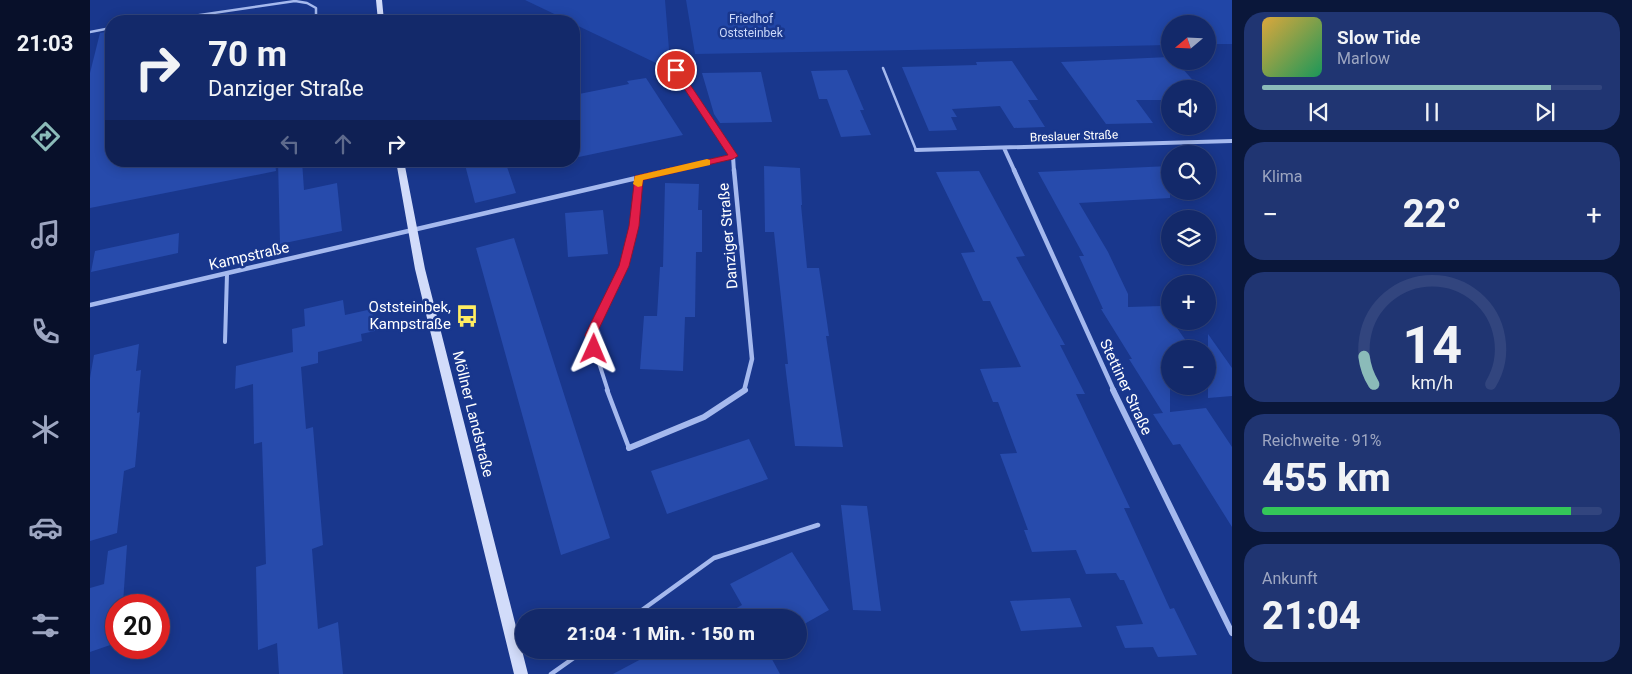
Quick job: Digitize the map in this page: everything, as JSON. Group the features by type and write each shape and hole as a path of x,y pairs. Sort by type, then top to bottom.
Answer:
{"main road":[{"path":"379,0 380,15"},
{"name":"Möllner Landstraße","path":"401,167 420,269 521,674"}],"street":[{"path":"413,232 733,156 676,70"},
{"name":"Breslauer Straße","path":"916,150 1232,141"},
{"name":"Stettiner Straße","path":"1004,148 1123,412 1232,633"},
{"name":"Danziger Straße","path":"629,448 704,417 745,391 752,359 733,156"},
{"name":"Kampstraße","path":"90,305 413,232"}],"lane":[{"path":"200,15 295,1 307,3 316,8 316,15"},
{"path":"90,32 105,29"},
{"path":"883,68 916,150"},
{"path":"629,448 602,377 590,335 624,266 634,226 639,178"},
{"path":"225,342 227,274"},
{"path":"643,609 714,558 818,525"},
{"path":"551,674 572,659"}],"green space":[{"path":"525,0 665,0 670,62 656,63 580,27 580,15 556,15"},
{"name":"Friedhof Oststeinbek","path":"686,0 1232,0 1232,44 1216,44 1216,15 1161,15 1161,45 695,54"}],"building":[{"path":"105,32 105,167 276,167 276,171 90,208 90,73 100,33"},
{"path":"1161,57 1161,70 1184,70 1193,80 1161,80 1161,100 1136,100 1153,123 1106,124 1061,62"},
{"path":"1012,61 1038,100 1028,100 1045,127 1014,128 1000,106 952,109 957,117 951,117 957,130 929,131 902,67 977,65 976,62"},
{"path":"847,70 864,110 860,110 871,135 841,137 827,99 819,99 811,71"},
{"path":"761,72 772,122 720,123 714,114 702,73"},
{"path":"646,78 683,135 580,157 580,94 629,84 627,81"},
{"path":"764,166 800,168 801,205 807,268 819,268 829,336 826,336 843,447 795,446 785,364 788,364 774,232 765,232"},
{"path":"1161,166 1161,198 1079,203 1108,252 1128,294 1128,307 1161,306 1161,330 1178,330 1185,340 1161,340 1161,395 1170,395 1170,412 1206,408 1232,447 1232,527 1180,444 1173,445 1153,414 1163,413 1129,359 1132,359 1101,309 1103,309 1079,256 1084,256 1038,172"},
{"path":"278,167 302,167 304,190 337,183 342,231 280,244"},
{"path":"466,167 507,167 516,193 475,203"},
{"path":"979,171 1025,256 1016,257 1065,345 1060,345 1085,394 1076,394 1130,508 1124,508 1170,609 1174,608 1197,655 1158,657 1153,647 1125,648 1116,626 1143,624 1124,580 1120,580 1116,573 1086,574 1076,550 1032,552 1024,530 1028,530 1000,454 1017,453 998,402 993,402 980,369 1021,367 990,301 983,301 961,253 975,252 936,172"},
{"path":"665,183 699,184 698,210 702,210 702,252 696,252 695,317 685,317 683,371 640,369 644,316 657,316 660,267 663,267"},
{"path":"603,210 608,254 568,257 565,213"},
{"path":"179,233 178,253 91,272 95,251"},
{"path":"514,238 610,538 561,555 476,248"},
{"path":"343,300 345,315 372,309 375,331 361,334 362,341 318,352 318,363 301,367 306,429 313,427 323,545 312,549 318,629 338,622 343,674 279,674 277,643 258,650 256,567 266,564 262,442 254,444 253,384 235,389 236,366 293,352 292,329 305,326 304,309"},
{"path":"139,344 136,371 141,370 137,413 140,412 135,467 124,471 117,533 90,541 90,378 94,355"},
{"path":"1216,345 1232,368 1232,396 1208,398 1208,395 1216,395"},
{"path":"749,439 768,479 667,514 651,471"},
{"path":"841,505 867,506 881,611 853,610"},
{"path":"127,545 124,594 105,594 105,647 90,652 90,588 104,584 108,551"},
{"path":"792,552 829,610 807,622 807,609 735,609 742,605 730,584"},
{"path":"1070,598 1082,627 1021,631 1010,601"},
{"path":"641,659 772,659 780,674 613,674"}],"slow traffic":[{"path":"638,184 639,178 707,162"}],"place":[{"name":"Oststeinbek, Kampstraße","path":"467,316"}],"route":[{"path":"594,349 590,335 624,266 634,226 639,178 733,156 676,70"}]}
